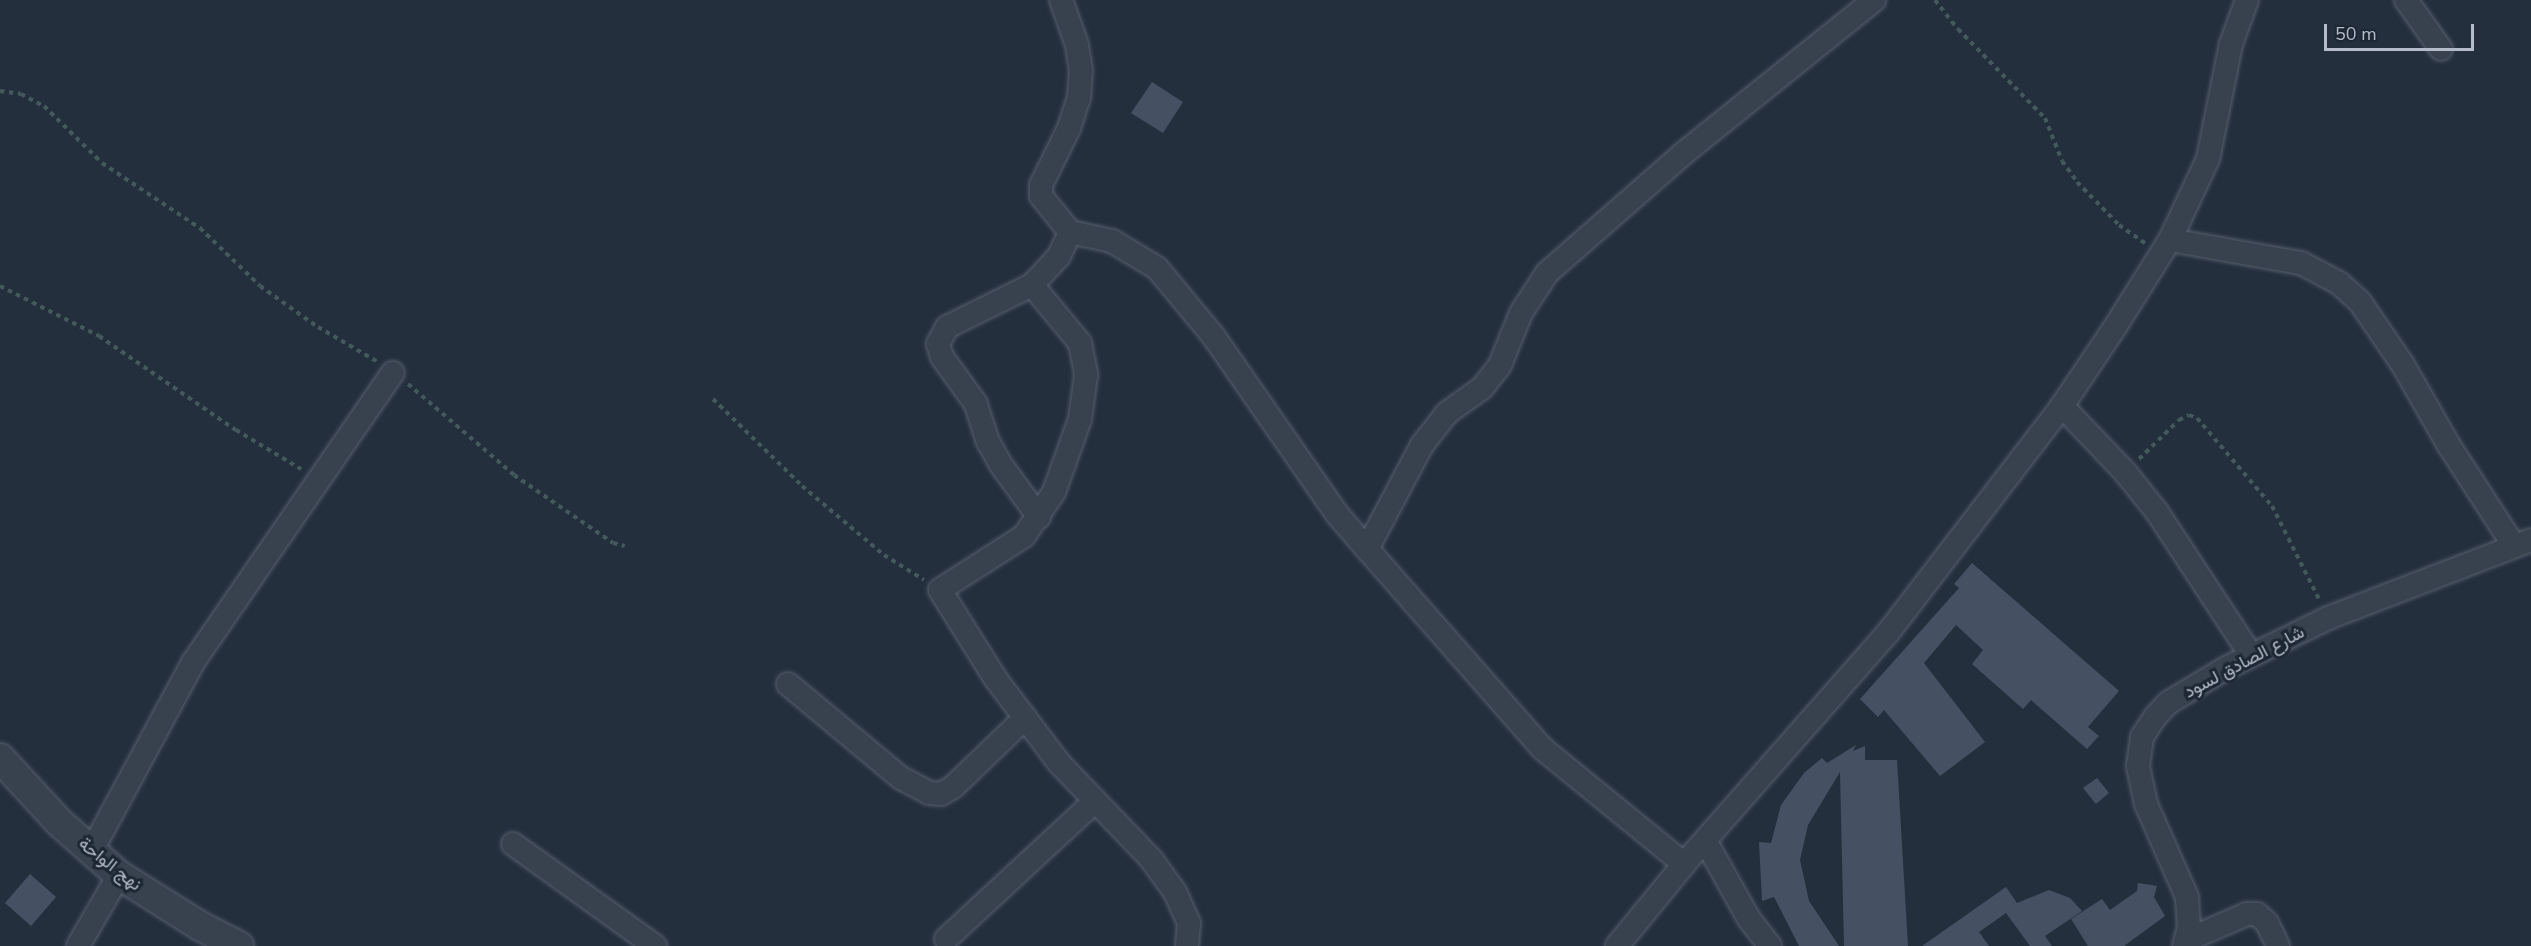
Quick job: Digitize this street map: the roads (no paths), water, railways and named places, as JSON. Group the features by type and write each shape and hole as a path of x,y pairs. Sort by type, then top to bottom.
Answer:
{"street":[{"path":"1061,0 1077,45 1081,71 1078,98 1069,129 1046,173 1041,196 1070,232 1112,241 1163,275 1214,337 1337,514 1542,748 1684,864"},
{"path":"1367,549 1422,445 1447,413 1482,388 1500,365 1521,313 1547,273 1684,153 1874,0"},
{"path":"1617,946 1684,864 1706,842 1887,634 2062,406 2166,248 2208,159 2231,44 2247,0"},
{"path":"2406,0 2441,49"},
{"path":"1039,517 1001,465 988,442 976,404 942,357 938,344 947,327 1032,285 1059,256 1070,232"},
{"path":"2166,248 2301,263 2339,283 2360,302 2403,365 2448,444 2523,543"},
{"path":"1032,285 1080,343 1086,375 1074,439 1054,492 1024,536 940,590 995,678 1059,763 1151,859 1175,892 1190,923 1187,946"},
{"path":"91,852 194,661 237,594 322,481 393,373"},
{"path":"2062,406 2126,472 2203,579 2251,655"},
{"name":"شارع الصادق لسود","path":"2185,943 2187,897 2141,784 2138,756 2142,737 2168,703 2251,655 2328,618 2523,543"},
{"path":"788,684 901,778 930,794 941,794 953,787 1025,718"},
{"name":"نهج الواحة","path":"0,758 91,852 119,875 200,927 239,946"},
{"path":"946,939 1095,801"},
{"path":"1706,842 1749,919 1770,946"},
{"path":"513,844 655,946"},
{"path":"78,946 119,875"},
{"path":"2185,943 2247,914 2257,914 2267,923 2278,946"}]}
